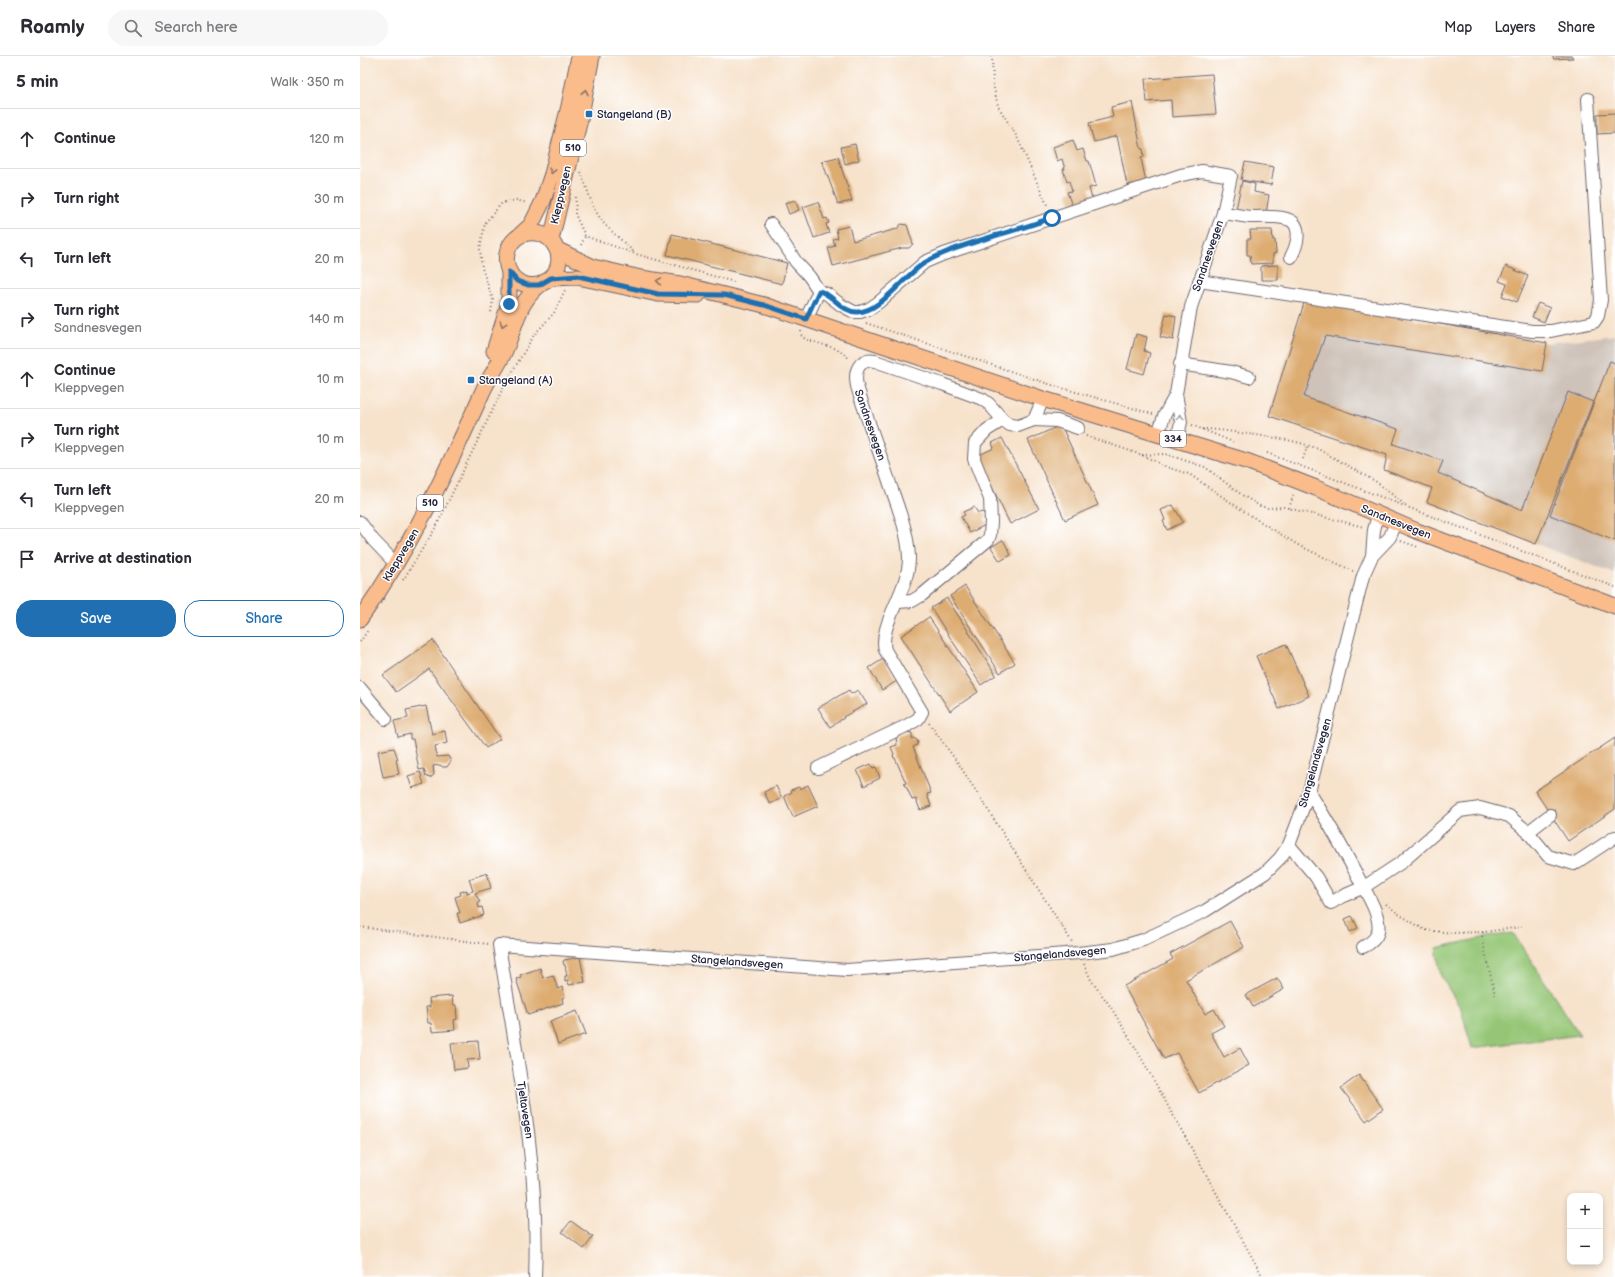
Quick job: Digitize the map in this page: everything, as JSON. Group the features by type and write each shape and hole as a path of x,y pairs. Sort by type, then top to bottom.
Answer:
{"main road":[{"name":"Kleppvegen","path":"487,380 509,304 509,272 506,262 507,252 511,243 531,225 543,201 552,174 569,106 579,56"},
{"name":"Kleppvegen","path":"365,624 446,473 487,380 503,356 524,303 557,270 559,260 554,245 592,56"},
{"name":"Kleppvegen","path":"519,236 530,232 541,234 554,245"},
{"name":"Sandnesvegen","path":"554,245 593,267 641,278 680,284 764,305 1043,399 1248,462 1396,522 1615,606"},
{"path":"509,272 517,281 528,285 545,281"},
{"name":"Sandnesvegen","path":"545,281 578,276 658,294 724,295"}],"street":[{"path":"1199,281 1532,331 1551,331 1594,322 1598,316 1601,300 1588,99"},
{"name":"Sandnesvegen","path":"1052,218 1193,172 1211,172 1231,176 1223,213 1191,307 1176,394 1181,422 1177,440"},
{"name":"Sandnesvegen","path":"1223,213 1249,217 1283,218 1292,222 1296,226 1297,236 1296,244 1291,257"},
{"path":"770,224 796,262 819,291 827,294 849,310 860,312 870,309 925,262 974,243 1052,218"},
{"path":"806,319 819,291"},
{"path":"859,365 866,361 875,361 971,394 989,404 1003,420 1010,425 1018,426 1034,420 1057,421 1078,428"},
{"path":"1180,364 1231,372 1250,377"},
{"name":"Sandnesvegen","path":"859,365 856,373 857,386 896,502 907,541 908,568 898,602 884,631 883,643 885,650 922,712"},
{"name":"Sandnesvegen","path":"1158,434 1164,416 1176,394"},
{"path":"1034,420 1043,399"},
{"path":"898,602 912,601 922,595 988,540 991,522 990,499 974,459 975,443 987,430 1003,420"},
{"name":"Stangelandsvegen","path":"1372,556 1374,530 1378,514"},
{"path":"360,522 373,540 396,564"},
{"name":"Stangelandsvegen","path":"499,945 848,970 1079,953 1113,949 1143,940 1205,911 1265,873 1290,845 1309,792 1363,576 1372,556 1390,537 1396,522"},
{"path":"360,688 386,719"},
{"path":"818,768 908,725 918,719 922,712"},
{"path":"1309,792 1337,837 1364,887 1375,912 1378,922 1378,932 1373,940 1363,947"},
{"path":"1290,845 1316,877 1331,903 1341,896 1364,887 1402,862 1460,811 1480,808 1509,816 1528,832 1548,856 1574,864 1615,837"},
{"path":"1528,832 1550,815"},
{"name":"Tjeltavegen","path":"499,945 531,1153 536,1252 535,1277"}],"path":[{"path":"992,56 993,84 998,106 1016,137 1052,218"},
{"path":"581,172 594,209 604,226 636,254"},
{"path":"576,193 575,214 585,236 636,254 739,284"},
{"path":"490,316 493,300 482,268 480,249 485,223 502,203 516,200 530,204"},
{"path":"581,245 585,236"},
{"path":"401,583 436,527 505,384 534,335 554,313 567,286"},
{"path":"806,319 801,332 804,340 837,349 859,365"},
{"path":"859,321 1055,386 1164,416"},
{"path":"1181,422 1237,443"},
{"path":"1078,428 1082,434 1090,438 1142,455 1169,468 1189,474 1245,512 1298,545 1363,576"},
{"path":"1200,429 1212,429 1268,437 1308,445 1318,449 1375,481 1407,507"},
{"path":"1303,459 1308,445"},
{"path":"1267,453 1615,587"},
{"path":"1142,455 1165,454 1205,466 1255,504 1268,508 1279,506 1289,508 1374,530"},
{"path":"1289,508 1295,491"},
{"path":"1390,537 1419,548"},
{"path":"360,642 365,624"},
{"path":"922,712 953,756 1079,953 1091,980 1110,1006 1138,1052 1263,1277"},
{"path":"1382,901 1400,915 1425,930 1453,933 1483,932 1522,927"},
{"path":"360,927 499,945"},
{"path":"1483,932 1482,938 1496,995"}],"shaded area":[{"path":"1305,300 1547,343 1615,335 1615,574 1427,502 1432,488 1384,470 1387,455 1269,416"}],"green space":[{"path":"1513,933 1580,1035 1472,1048 1461,1009 1441,976 1436,948"}],"building":[{"path":"1553,56 1572,56 1573,58 1553,59"},
{"path":"1212,74 1216,114 1172,117 1171,100 1147,102 1145,79"},
{"path":"1132,102 1141,149 1143,149 1144,157 1141,158 1146,182 1127,185 1117,136 1094,142 1089,123 1113,117 1111,107"},
{"path":"1615,113 1615,133 1597,134 1597,114"},
{"path":"1073,140 1077,151 1083,149 1087,161 1089,161 1096,186 1089,188 1092,199 1072,206 1067,192 1072,191 1069,181 1067,182 1062,159 1057,161 1053,147"},
{"path":"855,144 859,160 845,164 841,147"},
{"path":"838,157 852,201 838,204 822,161"},
{"path":"1245,162 1274,167 1271,185 1241,180"},
{"path":"1242,181 1255,184 1254,192 1269,195 1266,214 1236,209"},
{"path":"795,200 799,210 789,214 785,203"},
{"path":"818,202 824,219 827,218 829,223 826,224 829,233 814,238 803,207"},
{"path":"901,224 907,225 913,244 909,248 902,248 833,266 828,248 835,246 833,239 838,238 836,229 849,226 853,241 897,229"},
{"path":"1250,230 1272,230 1273,240 1275,240 1276,253 1273,254 1273,263 1251,264 1250,255 1247,255 1247,239 1251,239"},
{"path":"672,234 787,263 782,284 667,255"},
{"path":"1278,265 1278,280 1261,280 1261,266"},
{"path":"1506,266 1528,276 1517,302 1502,296 1507,284 1499,281"},
{"path":"1305,300 1547,343 1542,371 1325,336 1304,397 1398,429 1393,444 1443,461 1438,473 1522,510 1568,392 1593,402 1536,544 1427,502 1432,488 1384,470 1387,455 1269,416"},
{"path":"1538,303 1550,308 1544,322 1532,317"},
{"path":"1166,314 1176,316 1173,340 1160,337"},
{"path":"1136,334 1147,337 1144,351 1150,353 1144,374 1127,369"},
{"path":"1610,361 1615,363 1615,541 1550,515"},
{"path":"1061,425 1098,505 1065,520 1028,440"},
{"path":"1002,438 1039,509 1010,524 977,456 994,448 992,443"},
{"path":"1173,505 1183,522 1167,530 1163,521 1165,520 1161,510"},
{"path":"974,507 978,513 983,512 986,517 984,518 987,524 970,533 961,517 965,515 963,512"},
{"path":"1003,540 1011,555 1000,561 991,547"},
{"path":"965,586 1015,663 1000,673 950,596"},
{"path":"947,598 996,675 981,685 931,608"},
{"path":"929,617 978,692 950,711 901,636"},
{"path":"433,640 500,739 486,748 429,669 396,692 383,675"},
{"path":"1286,644 1309,696 1279,709 1256,656"},
{"path":"883,659 897,681 882,690 869,668"},
{"path":"849,690 851,694 858,690 867,704 843,717 844,718 830,727 818,708"},
{"path":"426,706 432,734 445,731 447,743 435,746 437,757 448,756 451,761 447,767 440,765 433,766 434,775 430,778 426,776 424,769 419,770 413,739 410,739 410,734 398,737 394,721 408,718 406,710"},
{"path":"906,732 912,733 912,739 914,738 918,741 917,745 913,747 931,793 927,794 931,806 920,810 916,799 912,800 904,784 906,783 894,758 891,747 897,745 896,737"},
{"path":"1615,738 1615,809 1568,841 1535,791"},
{"path":"394,748 398,759 396,759 399,774 383,777 378,751"},
{"path":"871,764 873,768 876,767 880,778 864,786 857,770"},
{"path":"420,772 424,784 412,788 408,776"},
{"path":"808,785 818,806 793,817 784,796 792,792 791,790 799,787 800,789"},
{"path":"776,786 782,798 770,804 764,792"},
{"path":"487,873 491,888 475,893 480,902 478,903 479,908 482,907 484,915 460,923 457,913 460,913 455,897 461,895 460,892 467,890 467,893 473,891 469,879"},
{"path":"1352,916 1358,928 1350,932 1345,919"},
{"path":"1230,921 1244,947 1186,980 1205,1014 1214,1009 1224,1026 1211,1033 1224,1057 1240,1048 1249,1065 1199,1093 1177,1053 1164,1059 1124,986 1173,959 1170,954"},
{"path":"580,957 585,982 569,985 568,980 565,981 565,976 567,976 563,962 564,960"},
{"path":"540,968 543,978 553,975 558,989 562,987 565,997 562,998 563,1003 528,1015 516,979 521,977 520,975"},
{"path":"1277,978 1284,989 1253,1007 1246,995"},
{"path":"452,996 453,1005 456,1005 457,1019 454,1020 455,1030 432,1032 431,1023 428,1023 426,1007 430,1007 429,998"},
{"path":"577,1011 586,1034 558,1044 550,1021"},
{"path":"478,1041 480,1059 467,1060 468,1068 454,1070 451,1043"},
{"path":"1359,1075 1383,1109 1366,1121 1341,1088"},
{"path":"571,1221 593,1237 584,1249 562,1232"}],"place":[{"name":"Stangeland (B)","path":"589,114"},
{"name":"Stangeland (A)","path":"471,380"}],"route":[{"path":"509,304 509,272 517,281 528,285 539,285 551,278 578,276 658,294 724,295 764,305 806,319 819,291 827,294 849,310 860,312 870,309 925,262 974,243 1052,218"}]}
